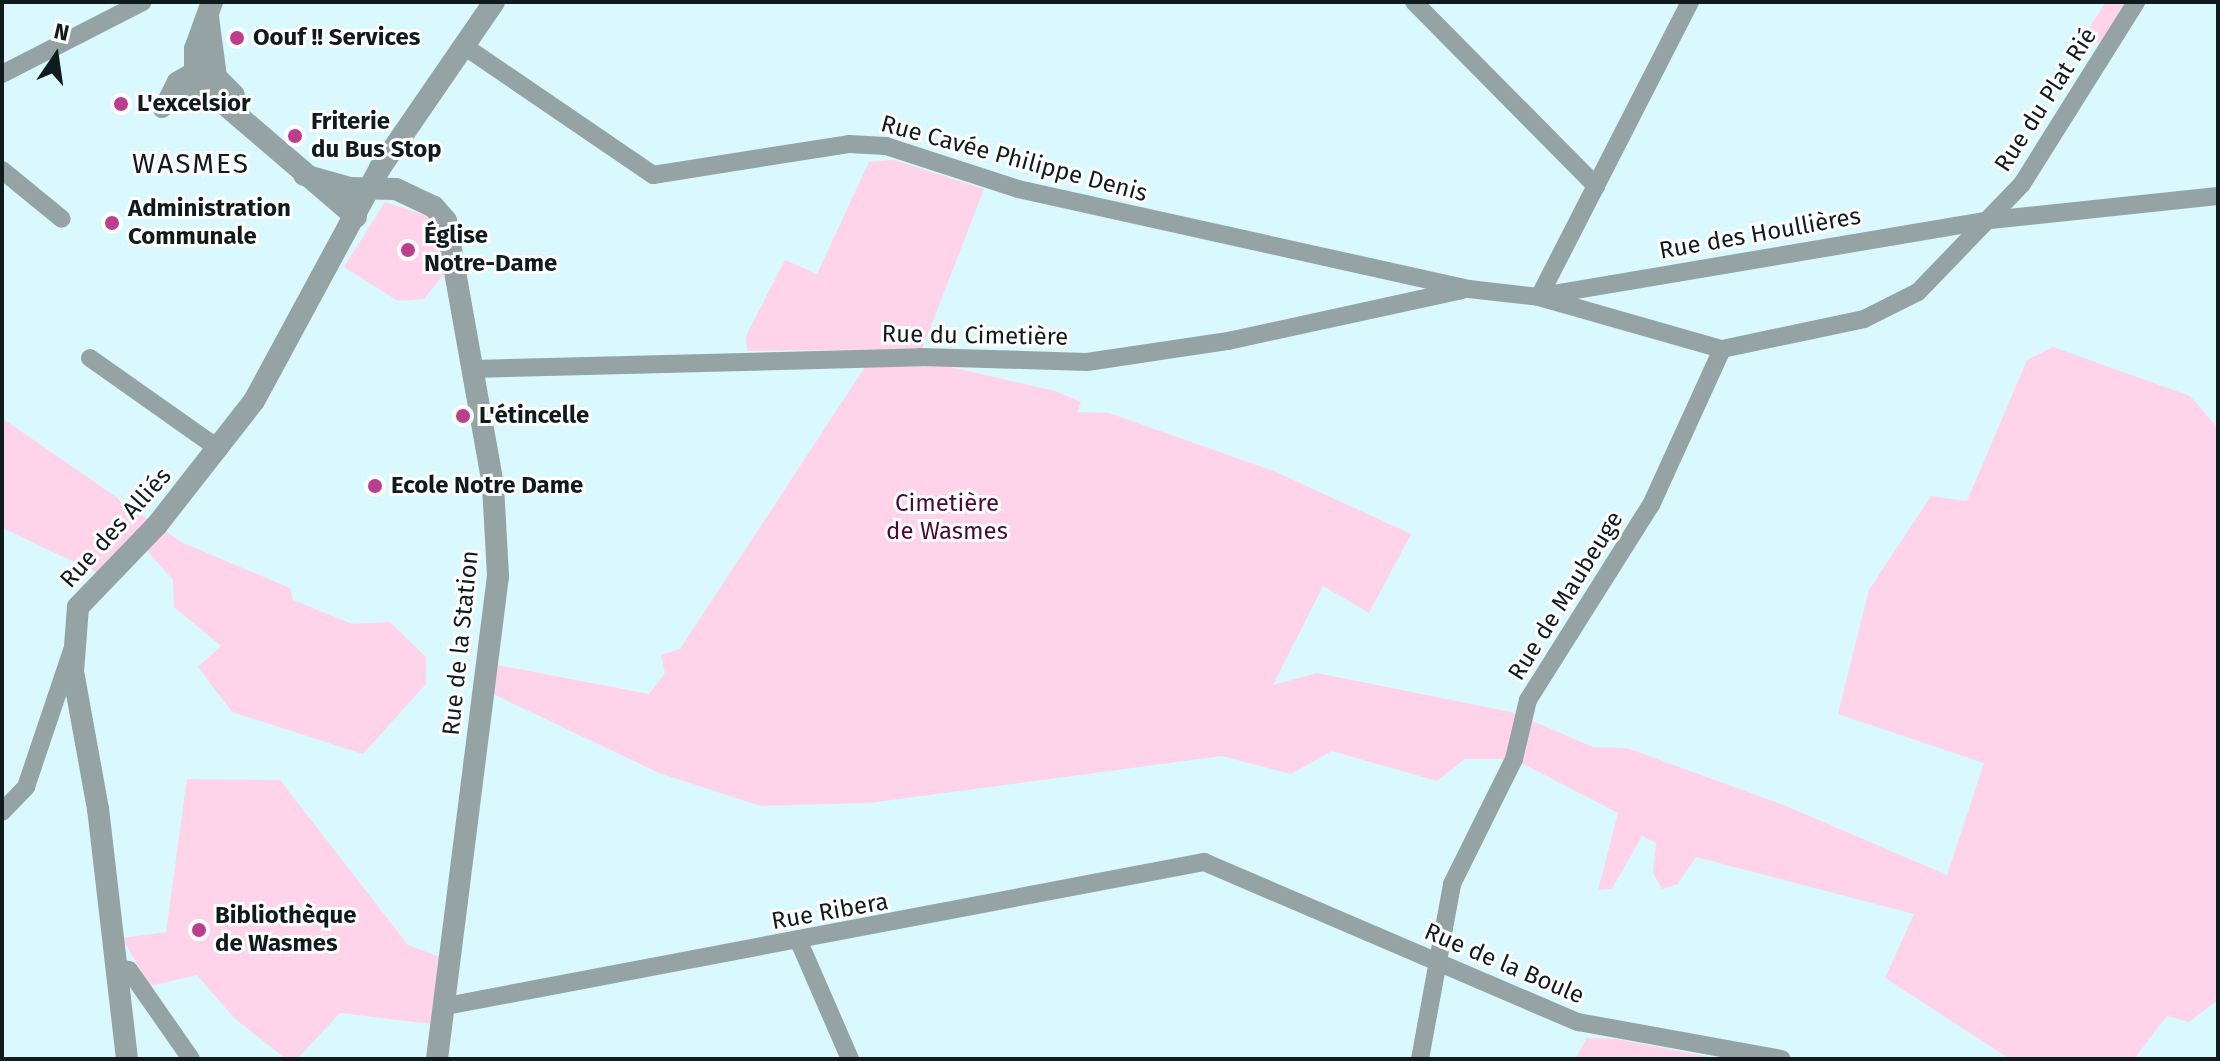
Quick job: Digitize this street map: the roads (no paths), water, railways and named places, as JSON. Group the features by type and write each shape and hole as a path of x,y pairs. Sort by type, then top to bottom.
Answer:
{"street":[{"path":"2,74 143,2"},
{"path":"304,175 350,188 381,186 392,159 494,2"},
{"path":"1414,2 1596,186"},
{"path":"1690,2 1539,297 1722,349"},
{"name":"Rue du Plat Rié","path":"1722,349 1816,333 1890,308 1939,275 1990,220 2046,149 2136,2"},
{"path":"210,9 204,74 304,175 356,217"},
{"name":"Rue Cavée Philippe Denis","path":"464,46 653,175 849,144 886,146 1018,189 1469,289 1539,297"},
{"path":"2,170 62,219"},
{"name":"Rue des Alliés","path":"127,1059 72,650 85,594 157,525 254,401 356,217 381,186"},
{"name":"Rue de la Station","path":"381,186 425,202 446,221 473,369 498,576 437,1059"},
{"name":"Rue des Houllières","path":"1539,297 1990,220 2218,196"},
{"name":"Rue du Cimetière","path":"473,369 921,357 1087,362 1228,341 1469,289"},
{"name":"Rue de Maubeuge","path":"1420,1059 1435,962 1452,884 1514,759 1523,719 1538,678 1651,505 1722,349"},
{"path":"90,358 219,449"},
{"path":"2,812 26,787 72,650"},
{"name":"Rue Ribera","path":"446,1006 800,944 1204,862 1222,867"},
{"name":"Rue de la Boule","path":"1222,867 1578,1022 1782,1059"},
{"path":"800,944 850,1059"},
{"path":"116,967 129,970 191,1059"}],"place":[{"name":"Oouf !! Services","path":"237,38"},
{"name":"L'excelsior","path":"121,104"},
{"name":"Friterie du Bus Stop","path":"295,136"},
{"name":"Administration Communale","path":"112,223"},
{"name":"Église Notre-Dame","path":"408,250"},
{"name":"L'étincelle","path":"463,416"},
{"name":"Ecole Notre Dame","path":"375,486"},
{"name":"Bibliothèque de Wasmes","path":"199,930"}],"district":[{"name":"WASMES","path":"191,164"}],"park label":[{"name":"Cimetière de Wasmes","path":"947,518"}]}
